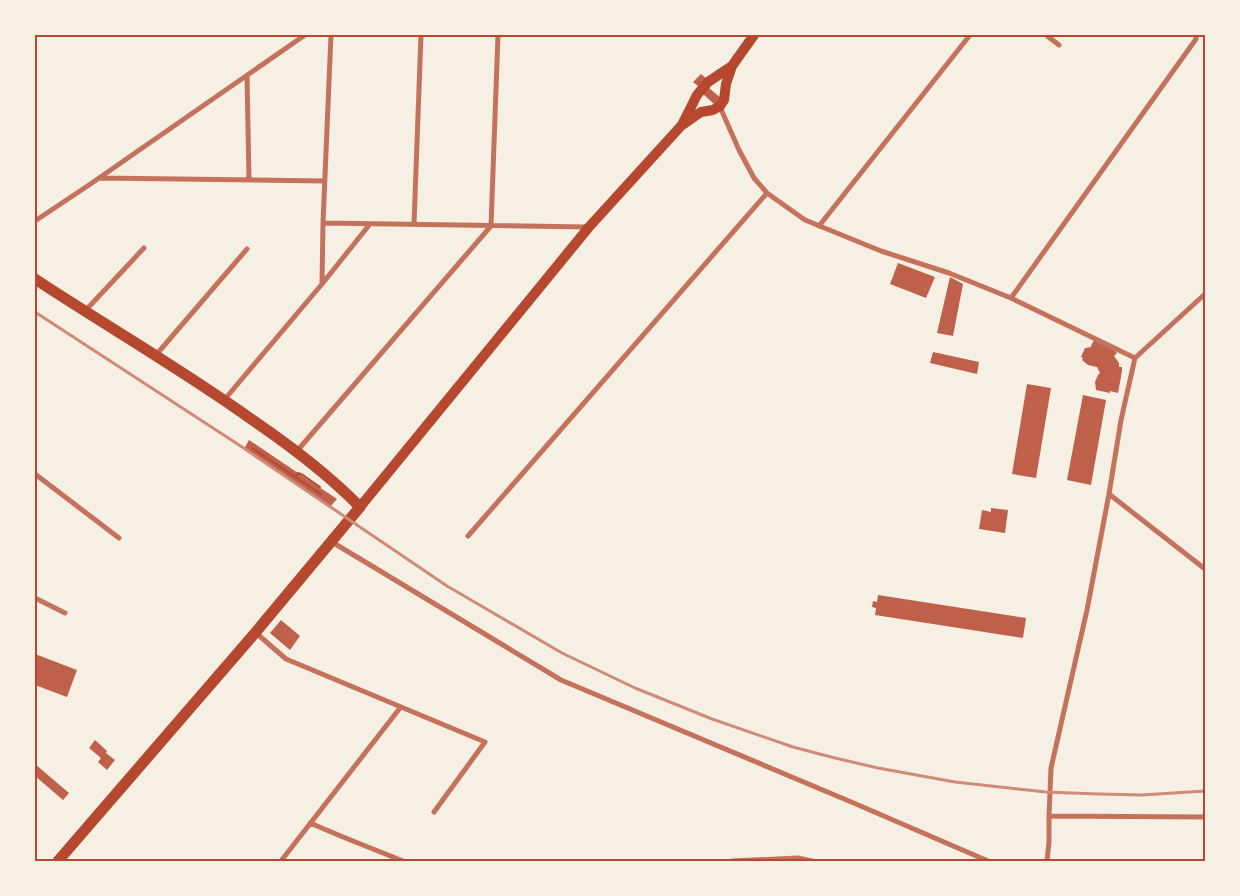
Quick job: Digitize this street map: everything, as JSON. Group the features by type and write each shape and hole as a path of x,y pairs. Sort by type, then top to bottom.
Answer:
{"main road":[{"path":"58,861 332,542 589,227 682,126 701,112 713,110 720,106 724,100 726,84 732,66 754,35"},
{"path":"682,126 697,95 708,82 732,66"},
{"path":"35,278 84,311 156,355 297,451 341,488 360,507"}],"street":[{"path":"35,221 305,35"},
{"path":"322,284 331,35"},
{"path":"414,224 421,35"},
{"path":"297,451 491,226 498,35"},
{"path":"819,226 970,35"},
{"path":"1046,35 1059,45"},
{"path":"1011,298 1196,39 1196,35"},
{"path":"247,76 249,180"},
{"path":"720,106 739,150 754,178 767,193 805,220 881,251 950,273 1011,298 1135,358"},
{"path":"99,178 325,180"},
{"path":"468,536 767,193"},
{"path":"323,223 589,227"},
{"path":"224,400 370,224"},
{"path":"84,311 144,248"},
{"path":"156,355 247,249"},
{"path":"1047,861 1051,768 1087,610 1121,420 1135,358 1205,294"},
{"path":"35,474 120,538"},
{"path":"1109,494 1205,568"},
{"path":"332,542 560,680 988,861"},
{"path":"35,598 65,612"},
{"path":"255,632 286,660 485,742 434,812"},
{"path":"281,861 400,708"},
{"path":"1049,816 1205,817"},
{"path":"310,823 404,861"},
{"path":"732,861 798,858 812,861"}],"path":[{"path":"252,448 321,494"},
{"path":"295,477 298,474"}],"building":[{"path":"701,74 707,79 699,87 693,82"},
{"path":"709,88 721,98 715,105 703,94"},
{"path":"898,263 935,277 926,298 890,284"},
{"path":"950,277 963,284 953,336 937,333"},
{"path":"1094,340 1117,353 1114,356 1119,363 1119,367 1122,367 1118,393 1096,390 1095,382 1100,373 1097,367 1088,365 1082,360 1083,358 1081,357 1085,348 1090,348"},
{"path":"933,352 979,362 977,374 930,363"},
{"path":"1027,384 1051,388 1036,478 1012,474"},
{"path":"1083,395 1106,400 1091,485 1067,480"},
{"path":"249,440 337,499 330,507 244,449"},
{"path":"991,508 1008,510 1005,533 979,529 982,510 991,512"},
{"path":"878,595 1026,618 1023,638 875,615 876,608 872,607 873,601 877,602"},
{"path":"281,620 300,636 290,650 270,633"},
{"path":"35,654 77,670 67,697 35,685"},
{"path":"95,740 115,760 107,770 98,762 101,758 89,748"},
{"path":"35,764 69,793 63,800 35,776"}],"railway":[{"path":"35,312 239,445 447,586 562,653 635,688 712,719 793,747 878,768 955,782 1046,792 1098,794 1142,795 1205,791"}]}
